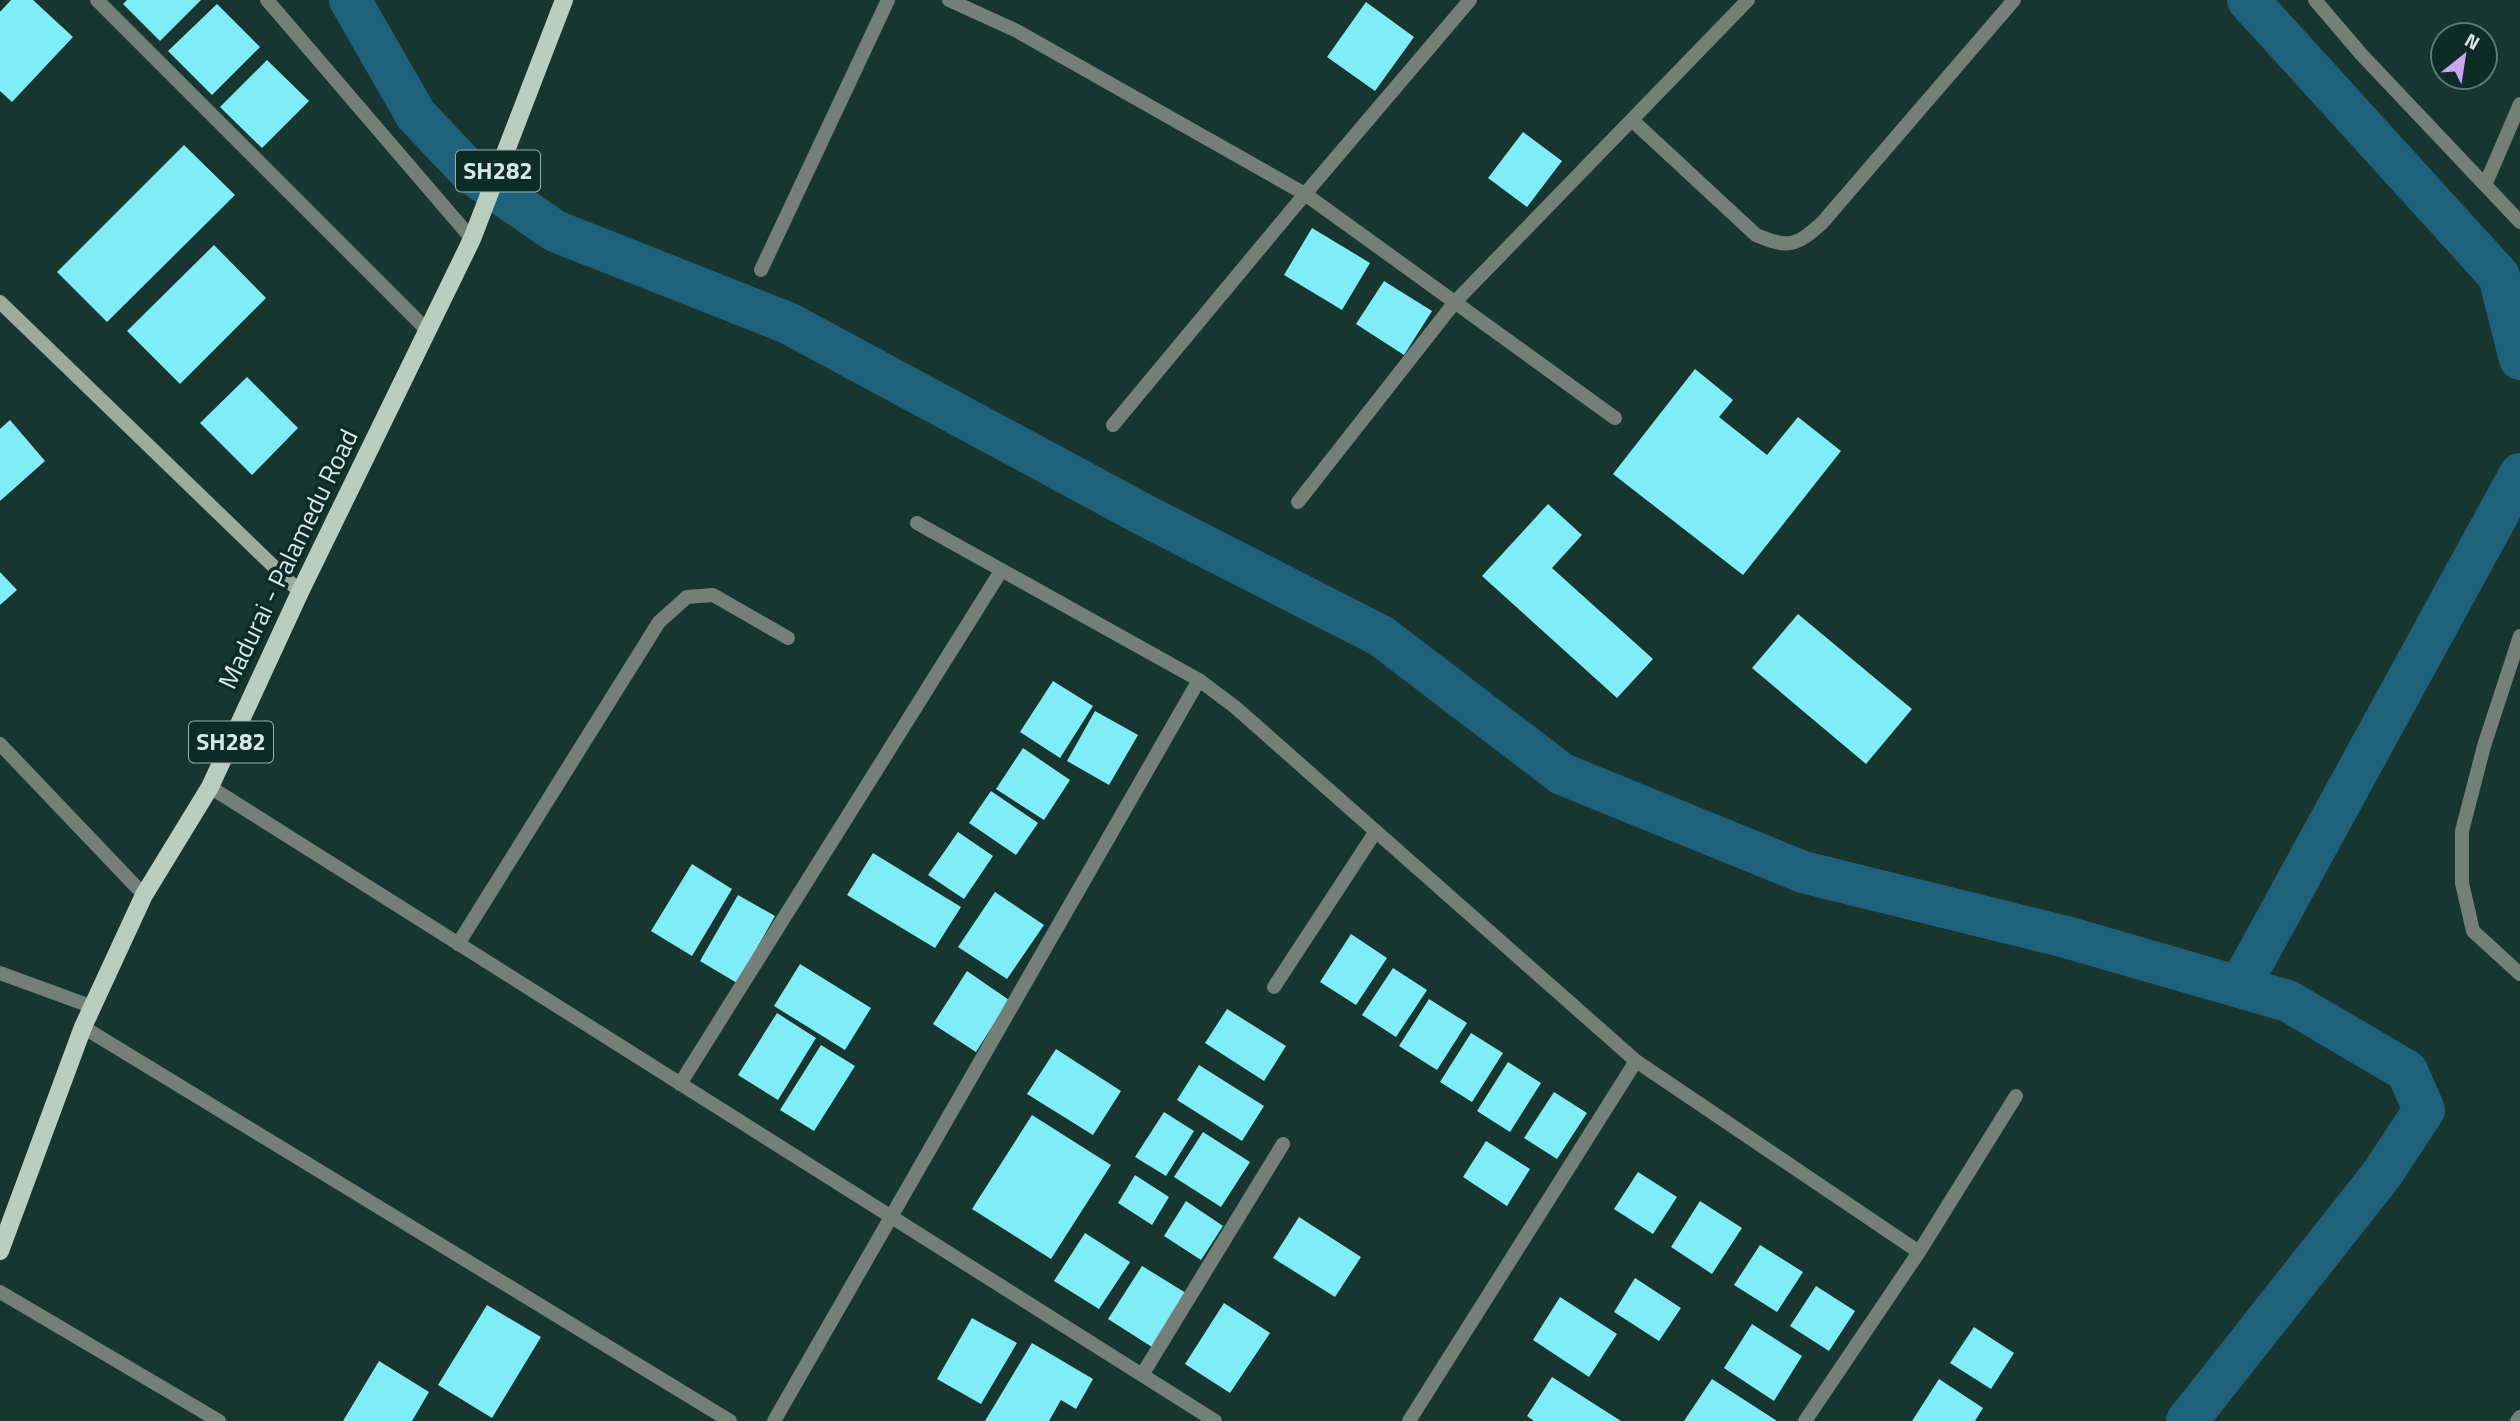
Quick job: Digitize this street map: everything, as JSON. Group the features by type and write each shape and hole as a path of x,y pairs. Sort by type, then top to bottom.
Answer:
{"main road":[{"name":"Madurai - Palamedu Road","path":"0,1251 83,1027 144,895 210,787 299,592 472,238 564,0"},
{"path":"0,302 299,592"}],"street":[{"path":"97,0 428,331"},
{"path":"267,0 472,238"},
{"path":"761,270 888,0"},
{"path":"948,0 1017,31 1305,194 1615,418"},
{"path":"1113,425 1470,0"},
{"path":"1298,502 1455,302 1748,0"},
{"path":"1632,120 1756,235 1779,245 1801,241 1822,223 2014,0"},
{"path":"2315,0 2361,54 2486,183 2520,222"},
{"path":"2486,183 2520,104"},
{"path":"917,523 1199,680 1235,707 1636,1061 1919,1252"},
{"path":"680,1084 1002,571"},
{"path":"458,944 659,622 687,597 713,595 788,638"},
{"path":"2520,636 2484,746 2462,831 2462,883 2473,931 2520,974"},
{"path":"775,1421 1199,680"},
{"path":"0,744 144,895"},
{"path":"210,787 1215,1421"},
{"path":"1274,987 1376,831"},
{"path":"0,973 93,1007"},
{"path":"83,1027 730,1421"},
{"path":"1409,1421 1636,1061"},
{"path":"1805,1421 1919,1252 2015,1096"},
{"path":"1142,1375 1283,1144"},
{"path":"0,1292 219,1421"},
{"path":"2517,1421 2520,1417"}],"building":[{"path":"11,0 33,0 73,37 12,102 0,91 0,12"},
{"path":"127,0 201,0 160,41 123,4"},
{"path":"1366,2 1414,37 1375,91 1327,57"},
{"path":"217,4 260,47 212,95 168,51"},
{"path":"267,60 309,101 262,148 220,107"},
{"path":"1523,132 1562,161 1527,207 1488,178"},
{"path":"184,145 235,195 107,322 57,272"},
{"path":"1312,228 1370,263 1342,310 1284,275"},
{"path":"214,245 266,298 180,384 127,331"},
{"path":"1384,281 1432,311 1404,355 1356,324"},
{"path":"1695,369 1733,400 1719,417 1767,455 1798,417 1841,451 1743,575 1613,474"},
{"path":"247,377 298,428 252,475 200,423"},
{"path":"10,420 45,461 0,501 0,429"},
{"path":"1548,504 1582,535 1552,568 1653,659 1617,698 1482,576"},
{"path":"0,572 17,590 0,605"},
{"path":"1798,614 1912,709 1866,764 1752,668"},
{"path":"1053,681 1093,706 1060,758 1020,732"},
{"path":"1095,711 1138,735 1109,785 1067,761"},
{"path":"1023,748 1070,780 1044,820 996,789"},
{"path":"991,791 1038,823 1016,855 969,823"},
{"path":"958,832 993,856 964,899 928,875"},
{"path":"873,853 961,907 935,948 847,895"},
{"path":"692,864 732,889 692,956 651,931"},
{"path":"995,892 1044,925 1007,979 958,947"},
{"path":"738,895 775,916 737,983 700,961"},
{"path":"1351,934 1387,958 1356,1005 1320,982"},
{"path":"800,964 871,1008 845,1050 774,1006"},
{"path":"1393,968 1427,990 1396,1037 1362,1015"},
{"path":"967,971 1009,1000 976,1052 933,1024"},
{"path":"1429,999 1467,1023 1437,1070 1399,1046"},
{"path":"1227,1009 1286,1046 1264,1081 1205,1043"},
{"path":"777,1013 816,1038 778,1100 738,1075"},
{"path":"1471,1033 1503,1053 1472,1102 1440,1082"},
{"path":"821,1045 855,1066 814,1131 780,1110"},
{"path":"1056,1049 1121,1091 1093,1135 1027,1094"},
{"path":"1508,1062 1541,1083 1510,1132 1477,1111"},
{"path":"1199,1065 1264,1106 1242,1141 1177,1100"},
{"path":"1554,1092 1587,1113 1557,1159 1524,1138"},
{"path":"1164,1112 1194,1131 1166,1176 1135,1157"},
{"path":"1032,1115 1111,1165 1051,1259 972,1209"},
{"path":"1203,1132 1250,1162 1221,1207 1174,1177"},
{"path":"1486,1141 1530,1169 1507,1206 1463,1177"},
{"path":"1638,1172 1677,1197 1653,1234 1614,1209"},
{"path":"1135,1175 1169,1197 1152,1225 1118,1203"},
{"path":"1186,1201 1223,1226 1201,1260 1164,1236"},
{"path":"1700,1201 1742,1228 1712,1274 1671,1247"},
{"path":"1299,1217 1361,1257 1335,1297 1273,1258"},
{"path":"1085,1233 1130,1262 1099,1309 1054,1281"},
{"path":"1760,1245 1803,1272 1777,1312 1734,1285"},
{"path":"1142,1266 1186,1293 1152,1347 1108,1319"},
{"path":"1635,1278 1681,1308 1659,1341 1614,1312"},
{"path":"1816,1286 1855,1311 1829,1351 1790,1326"},
{"path":"1560,1297 1617,1334 1589,1377 1533,1340"},
{"path":"1224,1303 1270,1333 1230,1393 1185,1364"},
{"path":"487,1305 541,1337 492,1418 438,1385"},
{"path":"972,1318 1017,1343 981,1404 937,1379"},
{"path":"1752,1324 1802,1356 1774,1401 1724,1368"},
{"path":"1974,1327 2014,1353 1991,1389 1950,1363"},
{"path":"1032,1343 1093,1379 1076,1409 1061,1400 1049,1421 985,1421"},
{"path":"379,1361 429,1392 412,1421 343,1421"},
{"path":"1552,1377 1621,1421 1534,1421 1527,1416"},
{"path":"1712,1379 1777,1421 1684,1421"},
{"path":"1939,1379 1983,1408 1975,1421 1912,1421"}],"waterway":[{"path":"350,0 416,115 471,173 555,231 788,323 1146,516 1381,636 1562,774 1803,872 2066,937 2288,1001 2407,1071 2424,1110 2382,1174 2187,1421"},
{"path":"2248,0 2499,276 2520,359"},
{"path":"2240,986 2520,474"}]}
